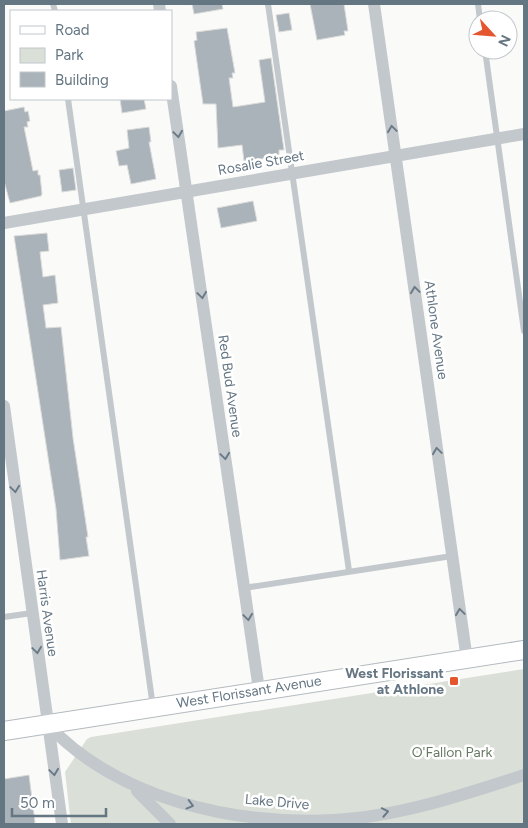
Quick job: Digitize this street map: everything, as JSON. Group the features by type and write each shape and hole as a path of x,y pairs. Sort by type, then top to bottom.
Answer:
{"main road":[{"name":"West Florissant Avenue","path":"4,731 524,650"}],"street":[{"name":"Athlone Avenue","path":"374,4 467,660"},
{"name":"Red Bud Avenue","path":"172,92 259,690"},
{"name":"Rosalie Street","path":"4,223 292,172 524,134"},
{"name":"Harris Avenue","path":"4,406 62,824"},
{"name":"Lake Drive","path":"47,724 65,743 83,757 128,783 165,799 204,809 290,820 333,820 415,806 469,793 524,775"},
{"path":"128,783 157,809 170,824"}],"lane":[{"path":"268,4 349,571"},
{"path":"486,60 524,331"},
{"path":"68,100 153,707"},
{"path":"244,588 452,556"},
{"path":"4,617 32,613"}],"green space":[{"name":"O'Fallon Park","path":"524,669 524,824 71,824 65,772 87,739 91,737"}],"building":[{"path":"192,4 222,4 223,9 194,14"},
{"path":"310,4 344,4 348,31 344,31 345,35 317,40"},
{"path":"289,13 292,30 279,32 276,15"},
{"path":"227,28 235,73 232,73 233,78 229,78 233,107 265,102 259,60 271,58 284,150 279,150 279,157 244,161 242,145 218,148 216,104 203,104 194,41 197,40 196,32"},
{"path":"120,100 144,100 146,109 122,113"},
{"path":"24,107 25,112 28,111 30,121 27,122 28,127 24,127 33,171 38,170 38,175 40,175 42,194 41,196 10,203 4,181 4,111"},
{"path":"149,127 151,142 149,142 156,179 131,184 127,165 119,166 116,151 129,148 127,130"},
{"path":"73,168 76,190 62,192 59,170"},
{"path":"253,201 257,221 221,228 217,208"},
{"path":"47,233 49,251 40,252 43,277 55,275 58,303 43,305 46,328 61,327 73,438 88,537 86,537 89,556 60,560 56,509 14,236"},
{"path":"29,775 34,824 4,824 4,779"}],"place":[{"name":"West Florissant at Athlone","path":"454,681"}]}
